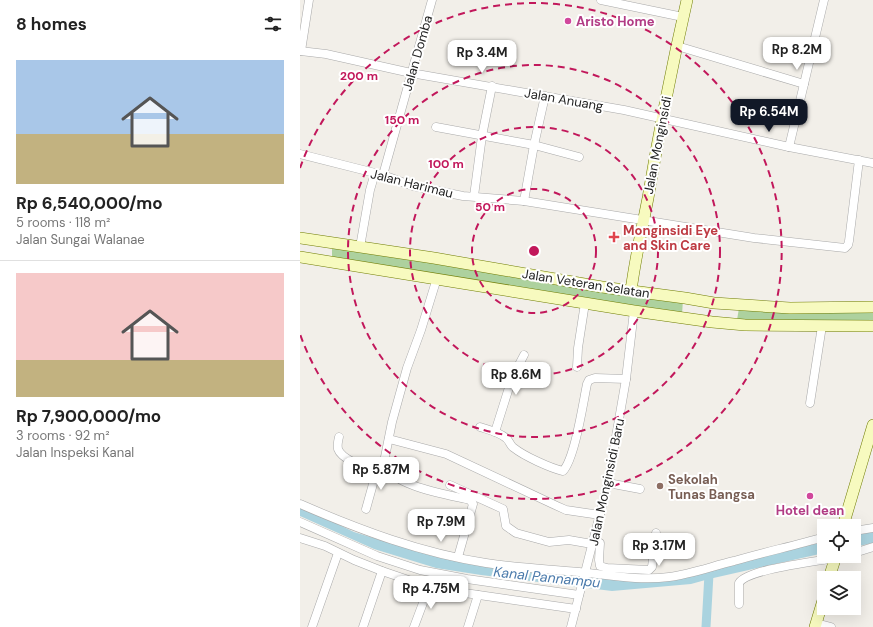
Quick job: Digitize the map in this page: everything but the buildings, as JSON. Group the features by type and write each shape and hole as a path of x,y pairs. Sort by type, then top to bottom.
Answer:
{"main road":[{"name":"Jalan Monginsidi","path":"632,291 634,263 644,221 662,118 687,0"},
{"name":"Jalan Veteran Selatan","path":"300,238 360,246 714,303 790,308 873,307"},
{"path":"324,260 326,242"},
{"name":"Jalan Veteran Selatan","path":"300,256 634,311 712,322 745,325 873,326"},
{"path":"712,322 714,303"},
{"path":"845,519 873,425"},
{"path":"816,625 819,615"}],"street":[{"path":"300,51 309,0"},
{"name":"Jalan Domba","path":"360,246 370,190 379,174 432,0"},
{"path":"601,0 683,17"},
{"path":"789,147 824,0"},
{"path":"677,46 804,84"},
{"name":"Jalan Anuang","path":"300,51 326,54 411,73 492,86 662,118 789,147 873,163"},
{"path":"474,196 482,136 492,86"},
{"path":"524,201 545,96"},
{"path":"436,127 534,145 579,157"},
{"name":"Jalan Harimau","path":"300,154 379,174 413,186 443,192 524,201 754,238 845,248 849,241 859,160"},
{"path":"366,509 389,439 392,422 407,368 421,330 437,278"},
{"path":"577,367 578,348 585,303"},
{"name":"Jalan Monginsidi Baru","path":"571,627 585,574 589,542 600,515 608,483 626,379 634,311"},
{"path":"810,403 822,326"},
{"path":"495,432 512,378 524,355"},
{"path":"480,427 495,432 506,438 514,448 547,466 562,471 567,464 574,444 589,380 595,378 626,379"},
{"path":"339,437 338,448 344,456 366,467 372,468 381,464"},
{"path":"389,439 446,454 562,508 600,515"},
{"path":"381,464 406,482 420,489 470,500 473,504 458,557"},
{"path":"608,483 640,489"},
{"path":"450,485 502,508 506,526 516,533 549,542 569,540 600,543 598,560 600,566 607,568 649,570 652,567 656,533"},
{"path":"300,504 351,525 429,551 488,563 626,578 670,577 817,538"},
{"path":"300,522 377,556 420,570 466,579 579,594"},
{"path":"861,530 873,528"},
{"path":"300,538 325,546 382,571 429,586 576,610"},
{"path":"861,551 873,547"},
{"path":"312,627 338,553"},
{"path":"739,604 739,583 741,580 760,573 817,560"},
{"path":"363,627 382,571"},
{"path":"414,627 429,586"},
{"path":"468,627 478,595"},
{"path":"816,625 831,627"}],"green space":[{"path":"332,245 683,300 682,314 633,309 332,257"},
{"path":"739,308 873,309 873,322 737,320"}],"water":[{"name":"Kanal Pannampu","path":"300,506 354,532 429,555 658,579 817,544 817,555 691,584 612,591 436,568 374,549 300,516"},
{"path":"873,531 873,543 861,546 861,534"}],"waterway":[{"path":"706,627 709,574"}],"place":[{"name":"Aristo Home","path":"568,21"},
{"name":"Monginsidi Eye and Skin Care","path":"614,237"},
{"name":"Sekolah Tunas Bangsa","path":"660,486"},
{"name":"Hotel dean","path":"810,496"}]}
